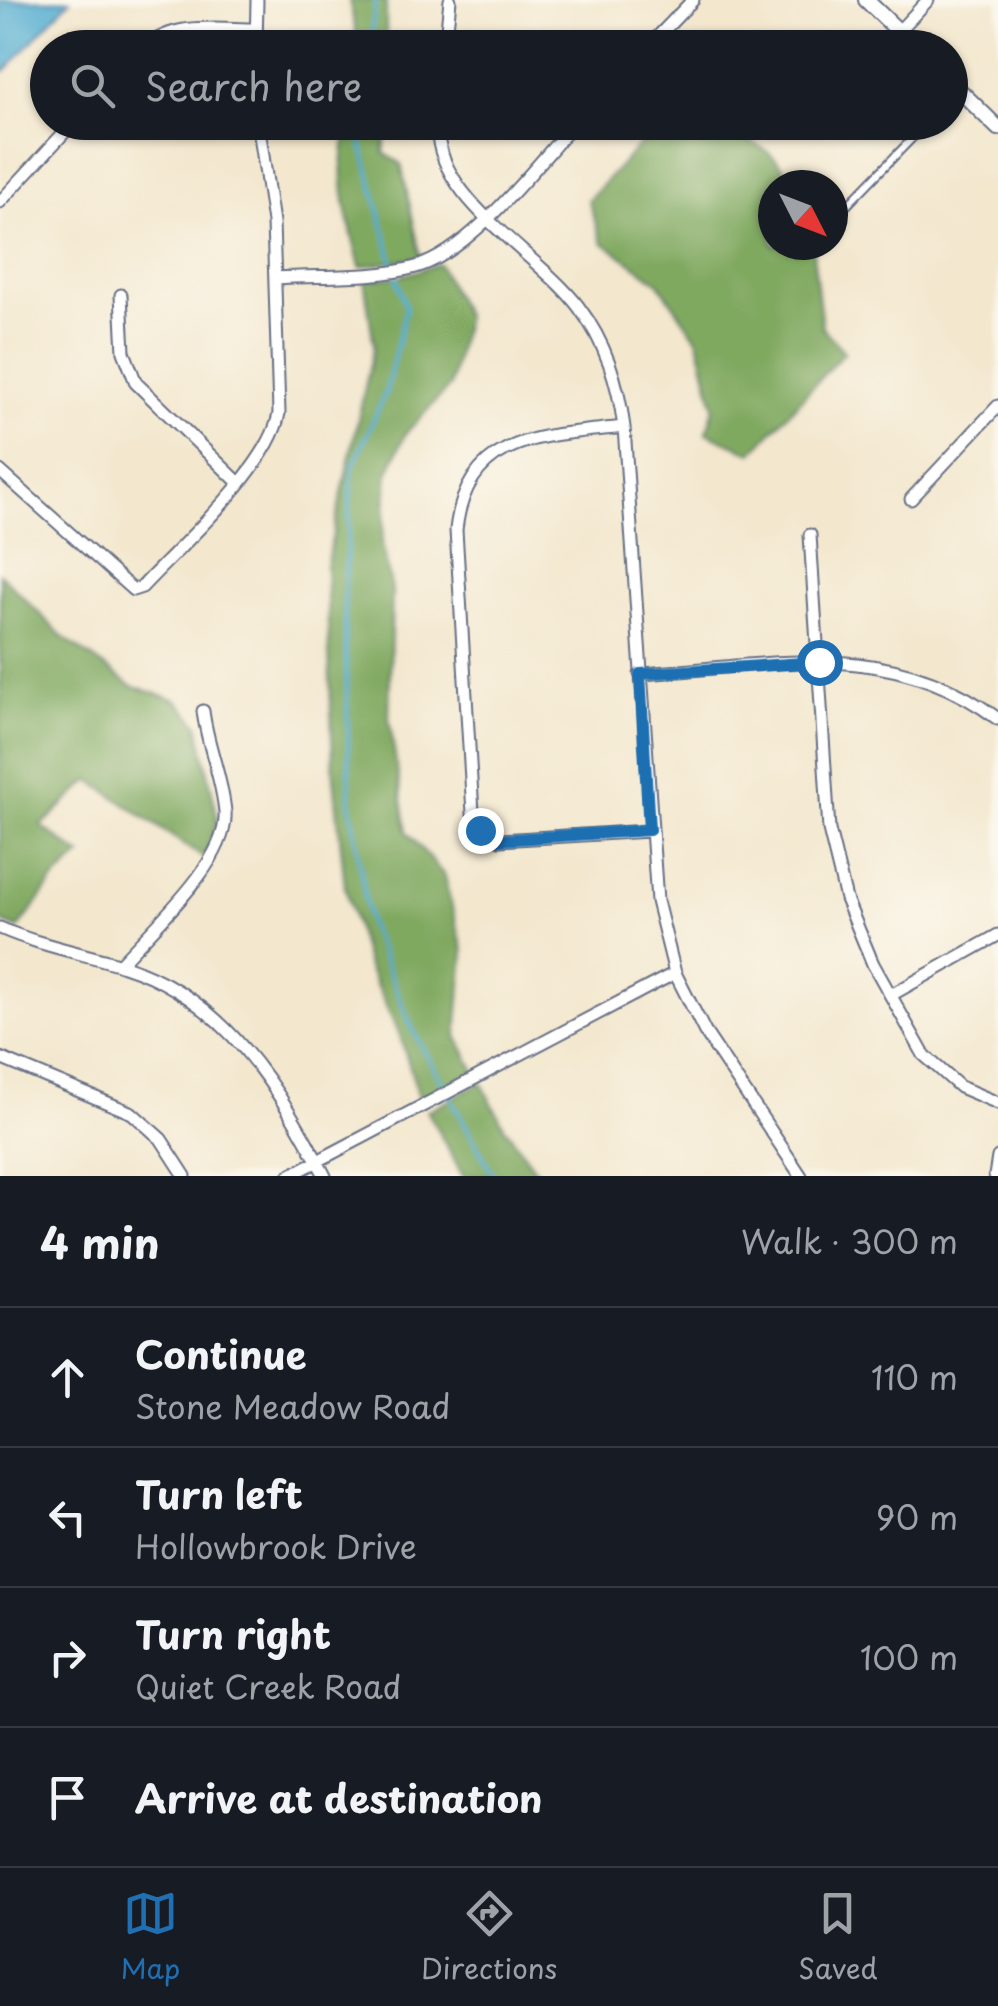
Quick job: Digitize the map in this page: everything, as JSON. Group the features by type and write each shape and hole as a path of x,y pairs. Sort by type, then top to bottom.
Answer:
{"street":[{"path":"179,30 256,29 258,0"},
{"path":"447,30 450,0"},
{"path":"665,30 693,0"},
{"path":"866,0 898,30"},
{"path":"900,30 928,0"},
{"path":"968,101 998,128"},
{"path":"0,202 57,140"},
{"path":"0,470 128,588 135,590 258,463 277,426 276,278 270,195 261,140"},
{"path":"436,140 444,168 487,216 566,291 592,327 612,366 624,427 649,830 657,901 674,973 705,1032 801,1176"},
{"path":"276,278 416,267 453,247 559,140"},
{"path":"121,295 124,352 136,383 238,482"},
{"path":"911,499 998,406"},
{"path":"624,427 514,443 486,462 466,489 456,530 473,813 480,830 500,840 649,830"},
{"path":"810,535 829,830 858,932 932,1064 960,1087 998,1103"},
{"path":"640,674 819,662 901,668 940,682 998,719"},
{"path":"120,964 208,864 219,845 225,816 204,711"},
{"path":"0,928 69,954 120,964 198,1005 238,1040 271,1080 325,1176"},
{"path":"891,995 998,935"},
{"path":"289,1176 674,973"},
{"path":"0,1058 132,1113 161,1139 185,1176"},
{"path":"995,1176 998,1157"}],"lane":[{"path":"848,205 911,140"}],"green space":[{"path":"349,0 386,0 386,30 355,30"},
{"path":"345,140 385,140 384,153 401,164 420,254 424,257 360,267 347,213"},
{"path":"649,140 747,140 766,151 785,170 758,170 758,260 814,260 822,327 844,352 752,453 707,433 714,406 698,340 658,282 602,242 588,200 642,142"},
{"path":"439,264 465,317 450,386 405,434 388,474 382,544 392,590 389,718 407,832 443,874 464,952 457,1036 475,1071 420,1100 399,1033 367,966 345,887 333,768 326,566 374,346 364,279 398,277"},
{"path":"0,574 64,638 132,686 177,700 198,724 218,821 204,858 90,780 41,826 81,855 55,879 18,929 0,921"},
{"path":"481,1082 505,1128 540,1176 463,1176 427,1111"}],"water":[{"path":"0,0 70,0 43,30 30,30 30,44 5,71 0,69"}],"waterway":[{"path":"372,30 376,0"},
{"path":"361,140 394,267"},
{"path":"396,276 406,307 386,391 352,469 344,594 350,801 369,924 414,1032 494,1176"}],"route":[{"path":"480,830 500,840 649,830 640,674 819,662"}]}
